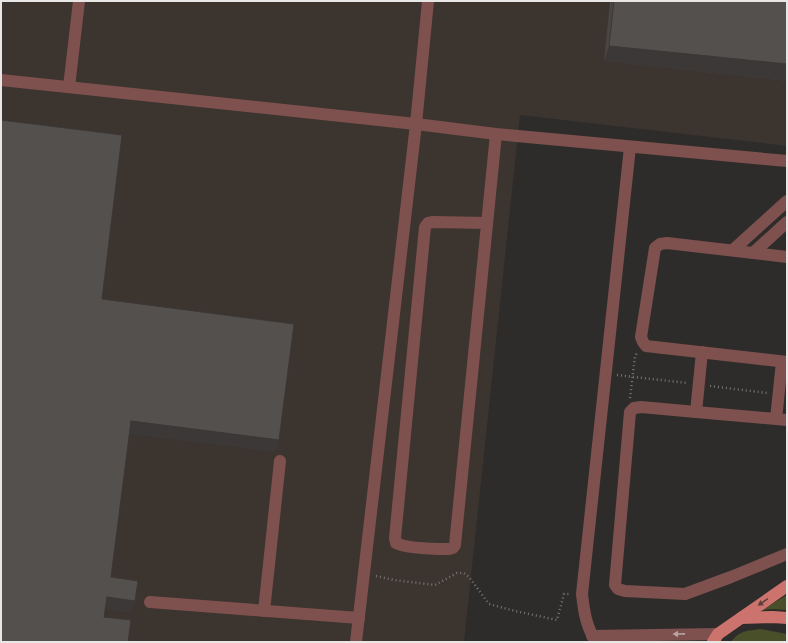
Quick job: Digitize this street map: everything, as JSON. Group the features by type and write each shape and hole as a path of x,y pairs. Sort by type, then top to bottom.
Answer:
{"main road":[{"path":"716,638 740,618 787,586"},
{"path":"740,618 787,618"}],"street":[{"path":"69,87 79,1"},
{"path":"356,642 416,124 428,1"},
{"path":"1,80 416,124 496,134 787,161"},
{"path":"487,223 433,222 428,223 426,227 395,538 396,543 400,545 449,549 453,548 455,545 496,134"},
{"path":"630,147 582,594 584,615 594,639 716,638"},
{"path":"733,250 787,200"},
{"path":"753,253 787,222"},
{"path":"787,257 667,243 660,244 655,248 641,337 642,342 646,346 785,362 782,420 641,407 634,408 630,412 615,585 618,589 624,591 685,594 787,554"},
{"path":"696,412 702,352"},
{"path":"264,611 280,461"},
{"path":"150,602 359,618"}],"path":[{"path":"634,408 630,398 635,356 642,342"},
{"path":"364,573 394,580 435,585 457,573 464,573 470,577 489,604 557,620 564,594 582,594"}],"shaded area":[{"path":"1,1 787,1 787,146 520,115 464,642 1,642"}],"green space":[{"path":"787,595 787,610 762,610"},
{"path":"760,629 787,634 787,642 731,642 741,633"}],"building":[{"path":"614,1 787,1 787,64 609,46"},
{"path":"1,120 122,135 102,299 294,324 279,440 131,421 111,577 138,581 135,601 107,597 104,617 131,620 128,642 1,642"}]}
